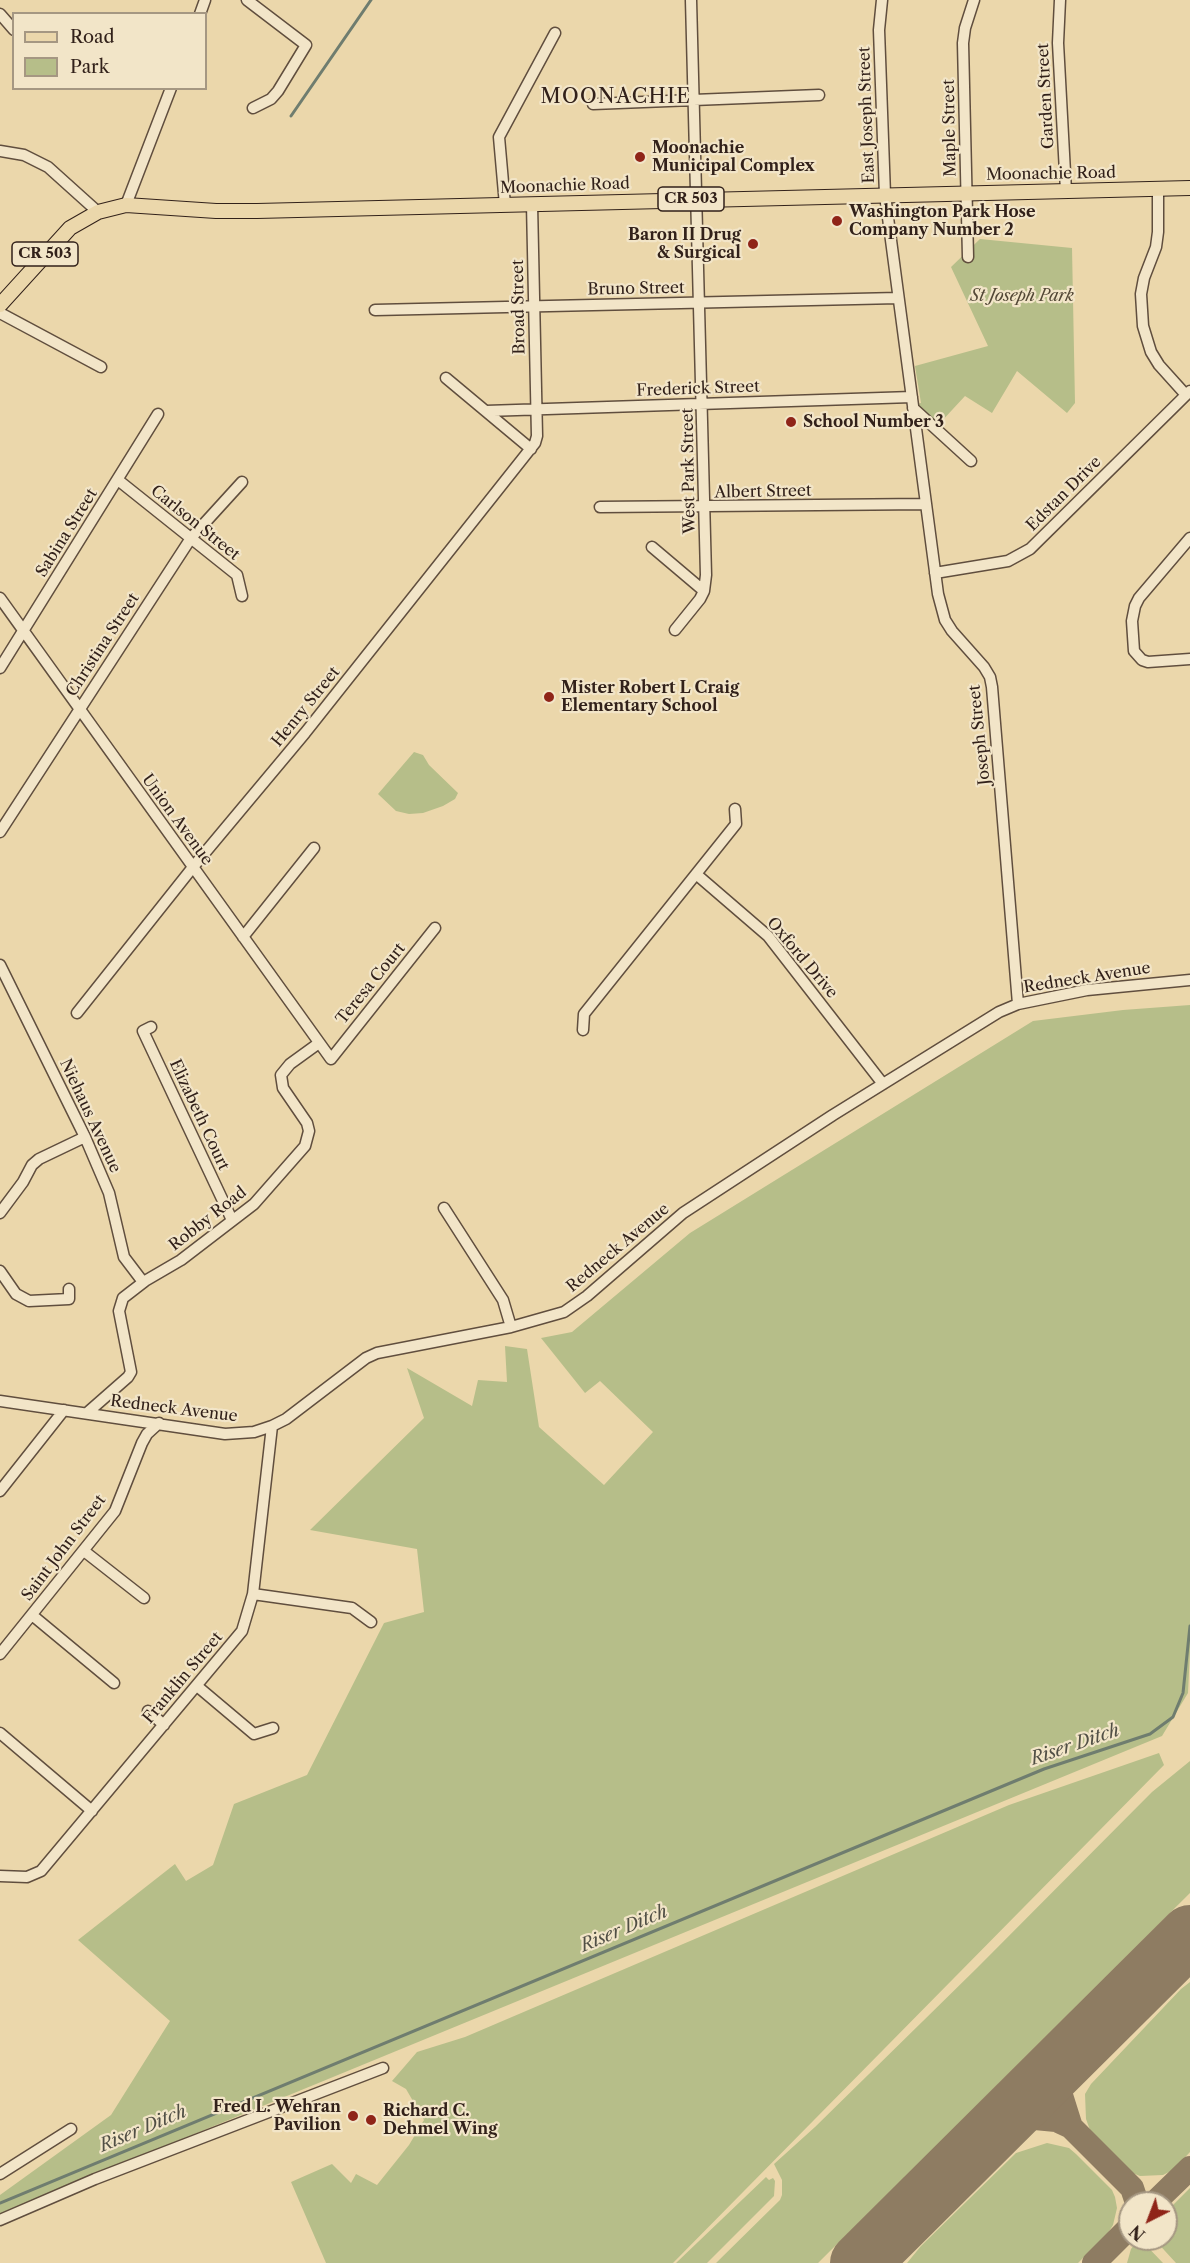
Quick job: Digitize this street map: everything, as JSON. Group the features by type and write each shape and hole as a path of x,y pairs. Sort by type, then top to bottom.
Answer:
{"main road":[{"name":"Moonachie Road","path":"126,205 251,211 1190,188"},
{"name":"CR 503","path":"0,305 62,235 82,219 98,212 126,205"}],"street":[{"path":"247,0 306,45 278,91 271,99 253,108"},
{"name":"West Park Street","path":"691,0 705,507 706,575 704,591"},
{"name":"East Joseph Street","path":"882,0 879,30 885,195 912,403"},
{"name":"Maple Street","path":"968,257 963,43 974,0"},
{"name":"Garden Street","path":"1060,0 1058,43 1066,191"},
{"path":"0,14 12,28"},
{"path":"505,205 499,137 555,33"},
{"path":"126,205 170,90"},
{"path":"593,104 819,95"},
{"path":"0,151 24,155 48,166 98,212"},
{"path":"1158,189 1156,247 1144,278 1141,294 1143,326 1151,352 1159,365 1188,393"},
{"name":"Broad Street","path":"532,204 537,410"},
{"name":"Bruno Street","path":"375,310 898,298"},
{"path":"0,314 101,367"},
{"path":"446,378 531,449"},
{"name":"Edstan Drive","path":"935,573 1008,561 1030,549 1188,393"},
{"path":"912,403 970,460"},
{"name":"Frederick Street","path":"486,411 702,404 912,403"},
{"name":"Joseph Street","path":"912,403 940,607 952,631 984,667 990,677 992,687 1018,1004"},
{"name":"Henry Street","path":"77,1013 193,867 306,733 531,449 537,436 537,410"},
{"name":"Sabina Street","path":"0,668 158,414"},
{"name":"Carlson Street","path":"118,480 237,575 242,597"},
{"name":"Christina Street","path":"0,832 191,538 242,482"},
{"name":"Albert Street","path":"600,507 926,504"},
{"path":"1190,538 1139,598 1132,621 1134,651 1138,657 1148,662 1190,659"},
{"path":"652,547 704,591 675,630"},
{"name":"Union Avenue","path":"0,598 331,1059"},
{"path":"583,1030 584,1014 735,824 735,809"},
{"path":"243,937 314,849"},
{"name":"Oxford Drive","path":"696,874 768,936 882,1084"},
{"name":"Teresa Court","path":"331,1059 435,928"},
{"name":"Niehaus Avenue","path":"0,964 85,1137 109,1193 124,1257 143,1282"},
{"name":"Redneck Avenue","path":"0,1401 225,1434 254,1432 272,1426 286,1419 366,1358 377,1353 511,1327 551,1317 576,1305 683,1213 882,1084 999,1012 1018,1004 1087,990 1190,980"},
{"name":"Elizabeth Court","path":"151,1027 143,1031 232,1220"},
{"name":"Robby Road","path":"87,1413 131,1372 119,1311 123,1298 143,1282 181,1260 254,1204 305,1146 309,1131 307,1124 283,1088 281,1075 290,1064 319,1043"},
{"path":"0,1213 23,1182 32,1165 39,1159 85,1137"},
{"path":"444,1208 503,1300 511,1327"},
{"path":"0,1272 16,1294 29,1301 69,1299 69,1289"},
{"path":"0,1491 64,1410"},
{"name":"Saint John Street","path":"0,1654 115,1511 142,1443 147,1434 159,1423"},
{"name":"Franklin Street","path":"0,1876 27,1876 41,1871 242,1631 253,1594 272,1426"},
{"path":"84,1551 144,1598"},
{"path":"253,1594 352,1608 370,1622"},
{"path":"32,1614 114,1683"},
{"path":"198,1686 254,1734 273,1728"},
{"path":"148,1711 164,1725"},
{"path":"0,1733 92,1810"},
{"path":"0,2220 95,2179 383,2068"},
{"path":"0,2174 70,2129"}],"green space":[{"name":"St Joseph Park","path":"980,239 1072,248 1075,403 1067,413 1017,371 992,413 965,396 940,423 913,405 921,403 915,366 988,346 951,267"},
{"path":"414,752 423,755 429,765 458,793 455,799 423,813 409,814 396,811 378,794"},
{"path":"1190,1005 1190,1651 1188,1693 1162,1736 0,2214 0,2195 111,2115 170,2021 78,1940 175,1864 186,1881 213,1865 234,1804 307,1775 384,1623 424,1612 417,1549 310,1530 424,1418 407,1368 472,1406 478,1380 507,1382 505,1346 527,1349 539,1427 604,1485 653,1432 600,1381 585,1393 541,1338 572,1332 690,1233 1033,1021 1123,1010"},
{"path":"1159,1753 1164,1765 673,2263 326,2263 291,2182 332,2164 351,2183 356,2174 377,2185 409,2145 424,2120 406,2089 392,2081 417,2052 465,2037 1009,1805"},
{"path":"1190,1761 1190,1893 818,2263 716,2263 780,2200 782,2180 774,2164 815,2127 977,1968 1152,1792"},
{"path":"1190,1982 1190,2152 1173,2170 1163,2175 1140,2176 1130,2172 1111,2156 1090,2130 1086,2119 1085,2094 1091,2084"},
{"path":"1047,2143 1069,2148 1112,2190 1115,2197 1117,2208 1113,2225 1078,2263 907,2263 921,2246 1016,2153"},
{"path":"766,2177 769,2180 773,2178 775,2181 774,2196 707,2263 676,2263"},
{"path":"1190,2188 1190,2263 1176,2263 1165,2251 1178,2251 1178,2200"},
{"path":"1130,2251 1152,2251 1163,2263 1127,2263"}],"waterway":[{"path":"291,116 371,0"},
{"name":"Riser Ditch","path":"0,2203 1044,1769 1150,1734 1173,1717 1183,1693 1190,1626"}],"taxiway":[{"path":"1071,2053 1063,2070 1060,2092 1071,2127"},
{"path":"994,2129 1014,2121 1035,2118 1056,2120 1071,2127 1133,2191"},
{"path":"1166,2191 1190,2168"},
{"path":"871,2263 884,2239"},
{"path":"1094,2263 1118,2239"}],"runway":[{"path":"860,2263 1190,1935"}],"place":[{"name":"Moonachie Municipal Complex","path":"640,157"},
{"name":"Washington Park Hose Company Number 2","path":"837,221"},
{"name":"Baron II Drug & Surgical","path":"753,244"},
{"name":"School Number 3","path":"791,422"},
{"name":"Mister Robert L Craig Elementary School","path":"549,697"},
{"name":"Fred L. Wehran Pavilion","path":"353,2116"},
{"name":"Richard C. Dehmel Wing","path":"371,2120"}],"district":[{"name":"MOONACHIE","path":"616,97"}]}
